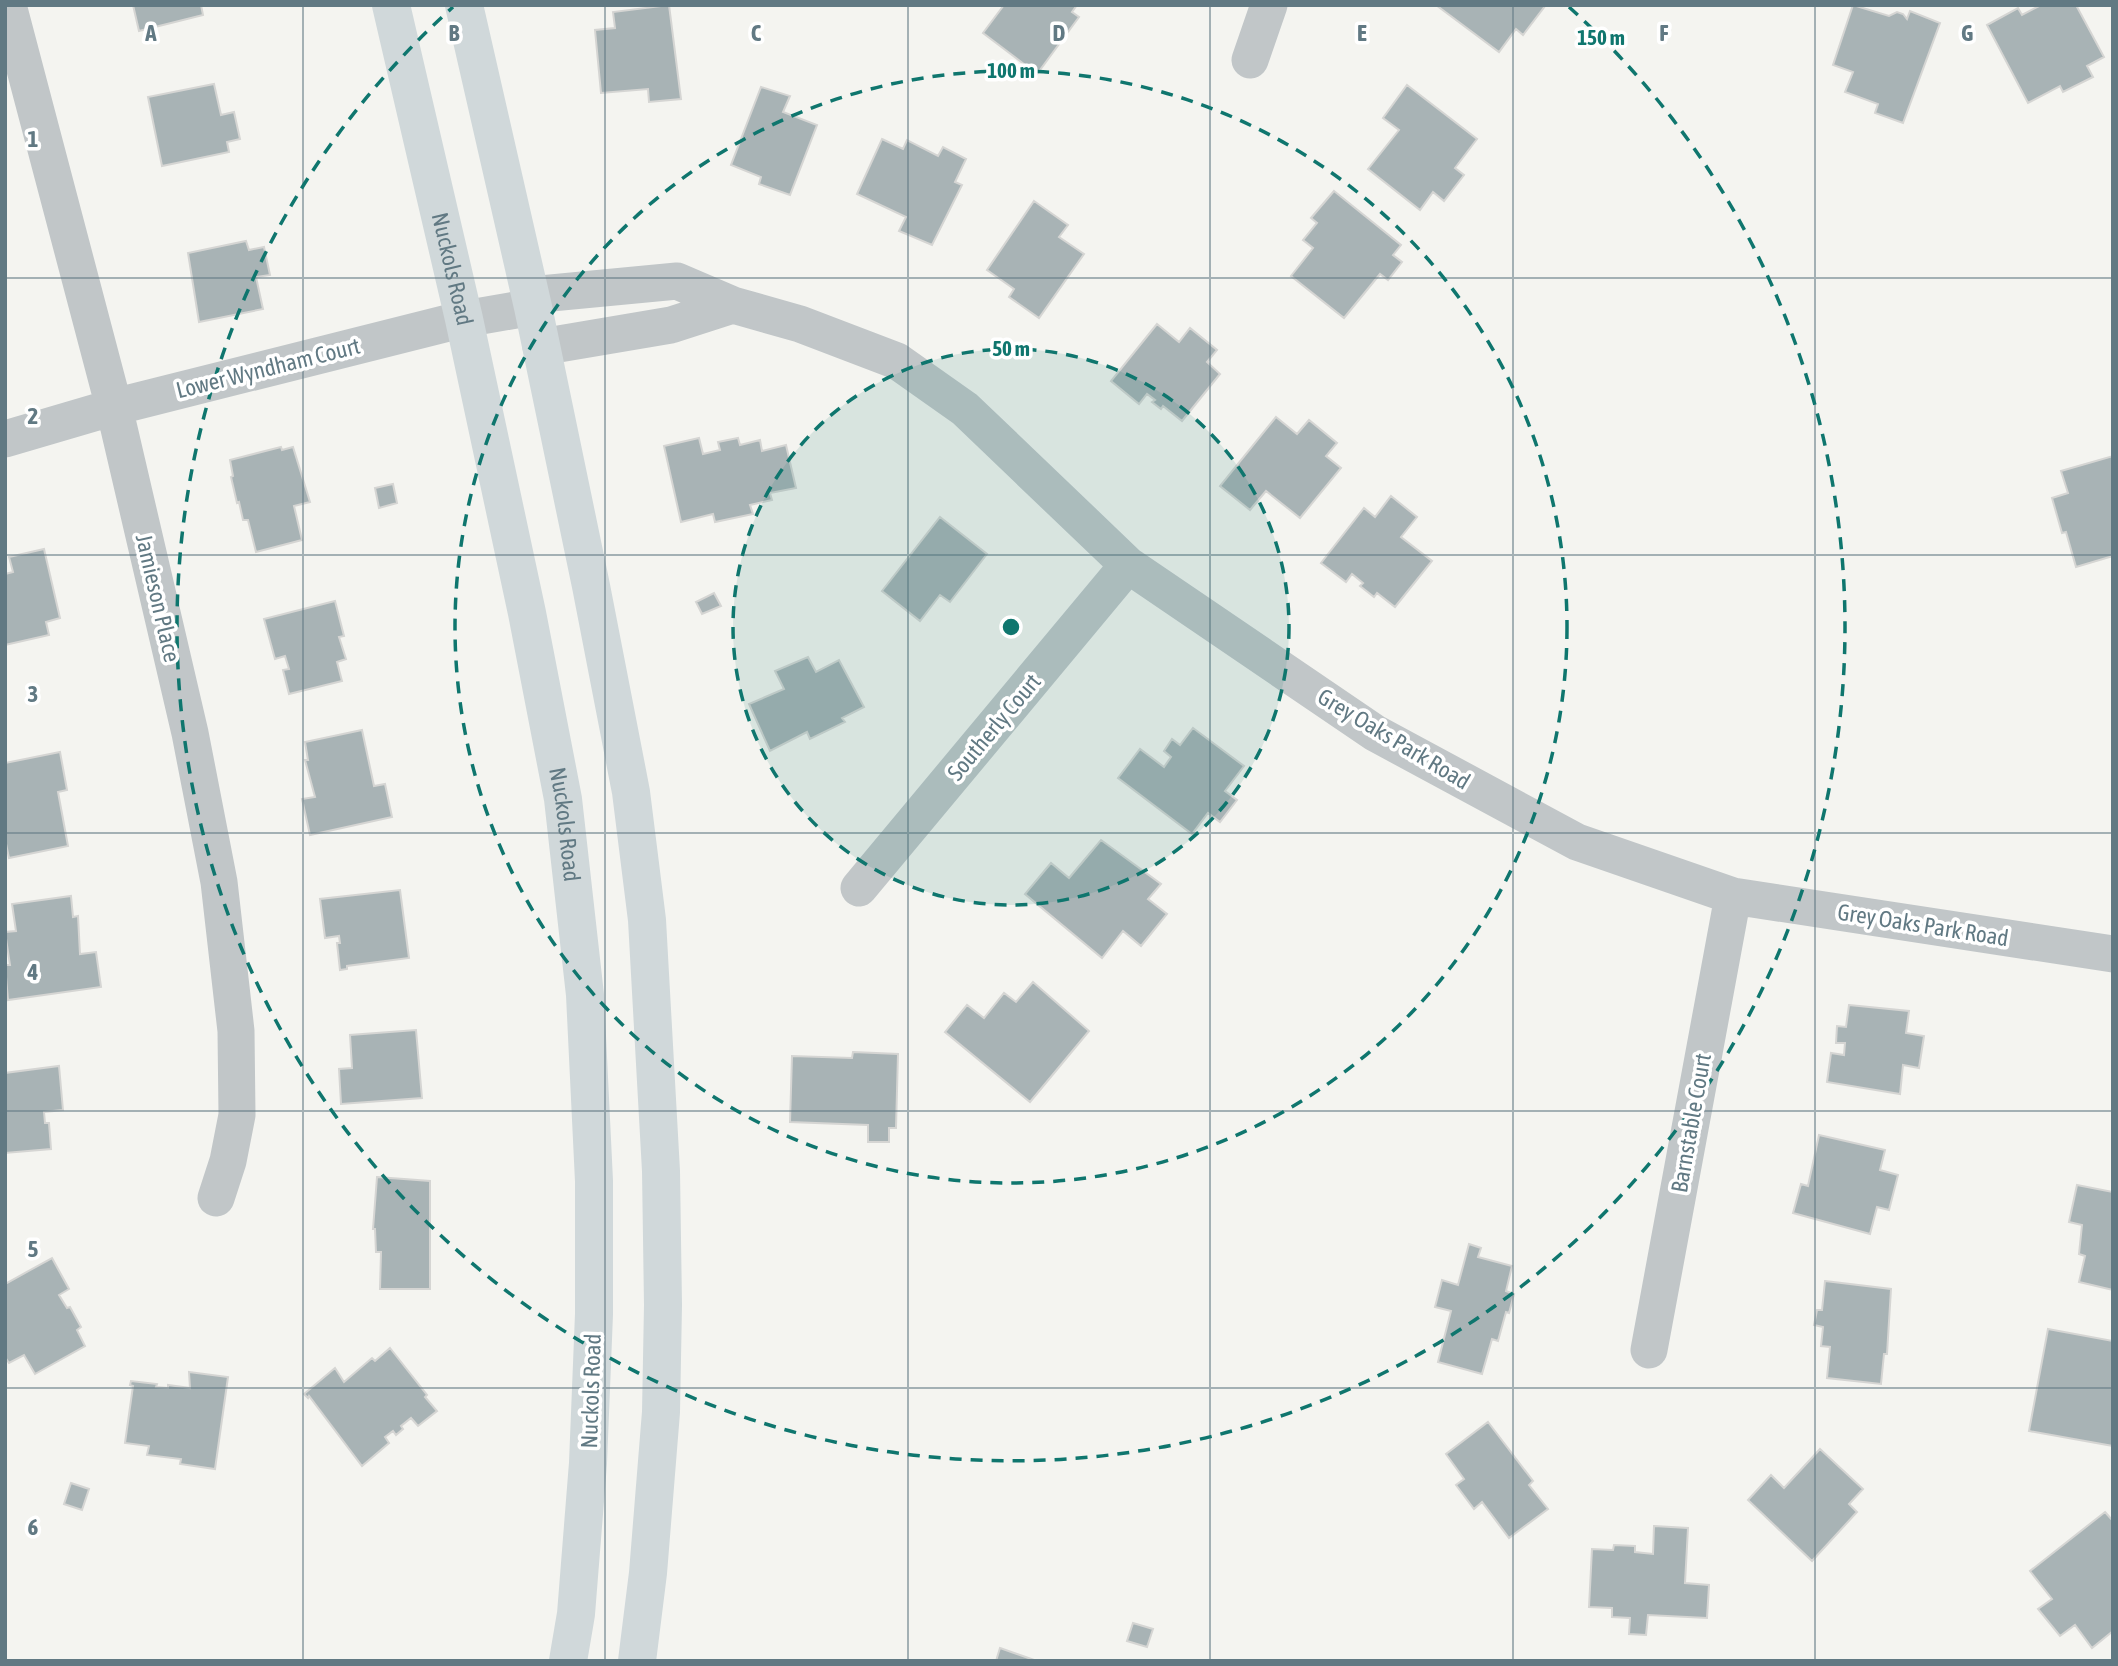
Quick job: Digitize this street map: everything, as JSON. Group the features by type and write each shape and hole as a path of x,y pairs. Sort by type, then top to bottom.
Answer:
{"main road":[{"name":"Nuckols Road","path":"391,5 464,319 527,613 563,799 585,995 594,1181 594,1314 588,1463 576,1614 568,1661"},
{"path":"464,5 532,301 631,792 647,920 661,1171 663,1305 661,1412 648,1573 637,1661"}],"street":[{"name":"Jamieson Place","path":"8,5 114,407 190,733 219,882 236,1031 237,1115 228,1161 216,1198"},
{"path":"1250,60 1269,5"},
{"name":"Grey Oaks Park Road","path":"532,301 677,281 733,305 800,324 897,361 965,409 1128,565 1376,733 1577,842 1733,896 2113,954"},
{"name":"Lower Wyndham Court","path":"5,439 114,407 532,301"},
{"path":"541,347 671,325 733,305"},
{"name":"Southerly Court","path":"859,888 1128,565"},
{"name":"Barnstable Court","path":"1649,1350 1733,896"}],"building":[{"path":"133,5 201,5 203,15 139,31"},
{"path":"669,5 681,99 649,102 648,89 601,93 595,30 615,28 613,12"},
{"path":"1004,5 1077,5 1072,12 1079,17 1037,74 983,33"},
{"path":"1436,5 1545,6 1523,35 1516,29 1499,52"},
{"path":"1853,5 1889,16 1897,12 1907,19 1910,11 1940,23 1903,123 1875,113 1878,104 1845,92 1853,72 1833,65"},
{"path":"2041,5 2076,5 2104,57 2087,66 2093,77 2063,92 2060,86 2028,103 1987,25 2018,8 2022,15"},
{"path":"214,84 221,115 234,112 240,139 227,142 229,152 162,166 148,97"},
{"path":"1407,85 1477,139 1455,168 1464,175 1444,201 1433,192 1420,210 1368,169 1399,130 1383,118"},
{"path":"761,87 790,96 783,112 817,125 790,195 759,184 761,177 731,165"},
{"path":"882,139 903,149 907,140 938,156 943,147 966,159 955,182 962,185 932,245 899,231 906,217 857,194"},
{"path":"1334,191 1401,245 1393,255 1402,262 1388,280 1380,274 1344,318 1291,276 1313,248 1303,240 1317,223 1311,218"},
{"path":"1034,201 1068,225 1059,237 1084,254 1039,318 1009,297 1014,289 987,270"},
{"path":"246,241 249,250 264,247 270,275 256,277 263,309 199,322 188,253"},
{"path":"1157,324 1179,342 1190,328 1217,350 1207,362 1220,374 1182,421 1163,406 1161,409 1147,394 1139,404 1111,381"},
{"path":"1276,417 1297,434 1309,420 1337,443 1326,456 1341,468 1300,518 1266,491 1250,510 1220,486"},
{"path":"699,438 703,454 720,450 718,442 738,438 740,445 760,440 762,451 786,445 796,488 770,493 772,500 750,505 753,514 715,522 713,514 681,522 664,446"},
{"path":"281,447 282,450 293,447 310,502 294,506 302,540 256,552 248,520 243,520 239,502 237,503 230,460"},
{"path":"2113,456 2113,556 2076,567 2052,498 2068,493 2061,471"},
{"path":"393,484 397,503 379,508 375,488"},
{"path":"1391,496 1417,517 1401,537 1432,561 1395,607 1377,593 1374,597 1360,586 1363,583 1352,574 1346,582 1321,563 1364,508 1375,517"},
{"path":"940,517 987,554 950,602 940,595 920,621 882,591"},
{"path":"44,549 60,618 46,622 49,635 5,645 5,574 13,572 9,557"},
{"path":"714,593 721,606 702,614 696,602"},
{"path":"335,601 344,636 339,637 346,659 337,662 342,681 289,694 283,670 289,669 285,656 275,659 264,619"},
{"path":"808,657 816,672 839,660 864,707 842,718 845,722 810,739 807,732 770,751 749,704 784,689 775,671"},
{"path":"1193,728 1244,766 1225,791 1237,800 1220,822 1208,813 1192,834 1118,778 1140,749 1164,767 1171,757 1164,751 1172,739 1180,745"},
{"path":"362,730 374,786 385,784 392,817 310,835 302,799 315,797 305,760 308,760 305,742"},
{"path":"60,752 67,790 58,792 68,846 9,858 5,839 5,763"},
{"path":"1101,840 1161,884 1148,899 1167,914 1141,946 1123,931 1102,958 1025,894 1051,863 1069,878"},
{"path":"400,890 409,958 347,966 347,969 340,970 337,943 340,943 339,936 325,938 320,899"},
{"path":"71,896 73,917 78,916 80,954 96,952 101,987 8,1000 5,965 10,965 5,932 16,931 12,904"},
{"path":"1033,982 1089,1031 1030,1102 945,1032 967,1005 984,1018 1004,993 1016,1002"},
{"path":"1849,1005 1909,1011 1906,1033 1924,1036 1919,1068 1903,1065 1900,1094 1827,1082 1831,1053 1844,1055 1845,1043 1836,1043 1837,1026 1846,1027"},
{"path":"416,1030 422,1098 341,1104 339,1069 352,1068 350,1035"},
{"path":"853,1052 898,1054 896,1128 889,1128 889,1142 868,1142 868,1125 790,1122 792,1056 852,1058"},
{"path":"59,1066 63,1110 44,1112 45,1123 49,1123 51,1149 5,1153 5,1073"},
{"path":"1819,1135 1885,1150 1880,1170 1898,1175 1889,1210 1877,1207 1870,1234 1793,1213 1801,1184 1808,1186"},
{"path":"377,1177 430,1181 430,1289 380,1289 381,1252 376,1252 373,1229"},
{"path":"2077,1185 2113,1192 2113,1290 2079,1282 2085,1256 2079,1254 2082,1225 2069,1222"},
{"path":"1469,1244 1481,1248 1478,1257 1512,1266 1506,1291 1514,1294 1509,1313 1506,1312 1498,1341 1492,1339 1482,1374 1438,1362 1451,1311 1435,1307 1442,1280 1458,1285"},
{"path":"52,1258 69,1289 59,1295 67,1308 70,1307 81,1327 77,1330 85,1346 35,1374 24,1355 9,1363 5,1357 5,1284"},
{"path":"1825,1281 1891,1289 1887,1354 1884,1354 1881,1384 1827,1378 1830,1347 1821,1346 1823,1327 1814,1325 1817,1310 1822,1310"},
{"path":"2048,1329 2113,1341 2113,1446 2029,1431"},
{"path":"390,1348 437,1411 418,1426 411,1418 401,1426 403,1429 396,1435 393,1431 385,1437 389,1443 362,1466 309,1396 308,1398 304,1394 335,1368 344,1382 372,1358 375,1361"},
{"path":"189,1372 228,1377 215,1469 180,1464 181,1459 147,1455 149,1446 125,1443 133,1386 130,1385 131,1381 157,1384 156,1387 168,1388 168,1385 190,1388"},
{"path":"1488,1422 1533,1481 1529,1485 1548,1509 1509,1538 1482,1502 1474,1509 1456,1485 1464,1479 1446,1454"},
{"path":"1820,1449 1863,1489 1849,1504 1857,1512 1812,1561 1748,1500 1771,1475 1784,1488"},
{"path":"71,1483 89,1489 82,1510 64,1504"},
{"path":"2105,1512 2113,1521 2113,1631 2092,1648 2075,1625 2060,1636 2038,1609 2052,1599 2030,1571"},
{"path":"1654,1526 1688,1528 1685,1583 1709,1585 1707,1618 1648,1615 1646,1635 1629,1634 1630,1618 1612,1617 1612,1608 1589,1607 1592,1549 1613,1550 1614,1545 1635,1546 1635,1552 1653,1554"},
{"path":"1133,1623 1153,1629 1147,1647 1127,1641"},
{"path":"1000,1648 1037,1661 996,1661"}]}
